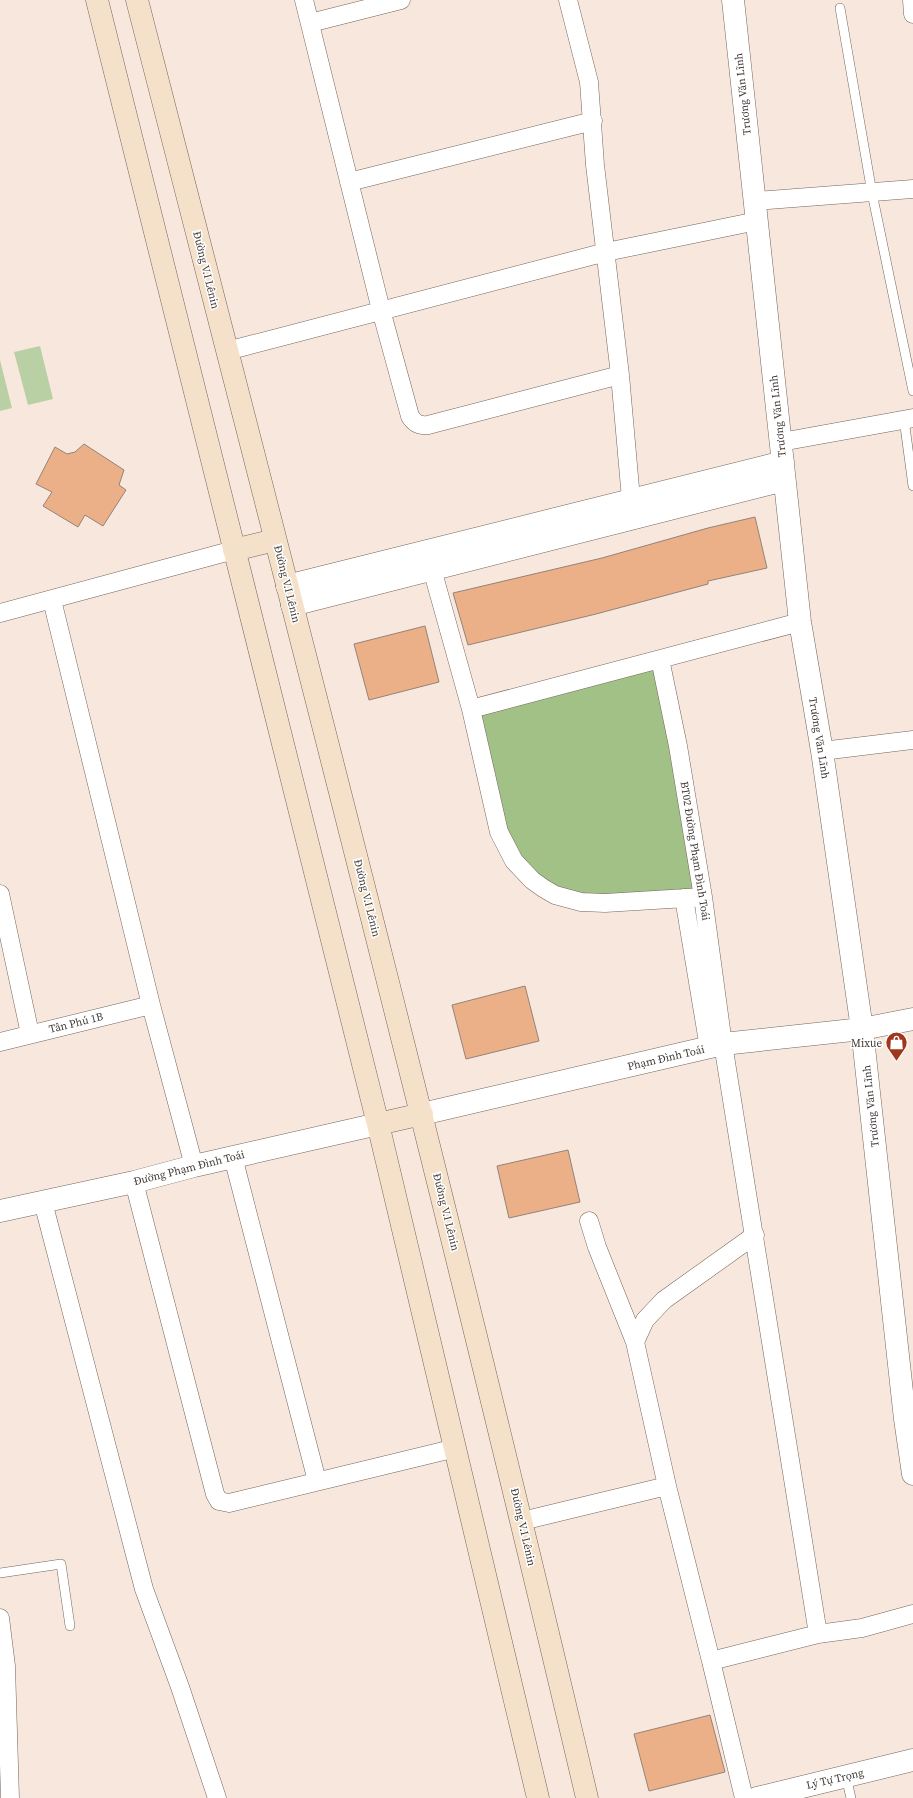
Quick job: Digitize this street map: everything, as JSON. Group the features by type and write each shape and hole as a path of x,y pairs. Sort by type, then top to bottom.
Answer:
{"main road":[{"path":"97,0 378,1124 538,1798"},
{"name":"Đường V.I Lênin","path":"137,0 422,1114 522,1521 587,1798"},
{"path":"234,550 276,540"},
{"path":"378,1124 422,1114"}],"street":[{"path":"304,0 381,310 410,416 413,421 422,426 620,375"},
{"path":"310,23 401,0"},
{"path":"568,0 589,82 595,165 620,375 630,499"},
{"name":"Trương Văn Lĩnh","path":"733,0 800,622 822,751 862,1029 909,1418 913,1474"},
{"path":"912,0 913,14"},
{"path":"349,182 593,121"},
{"path":"227,351 606,252 756,211 872,193 913,189"},
{"path":"290,596 432,569 783,461 909,419"},
{"path":"290,596 630,499 783,461"},
{"path":"0,613 234,550"},
{"path":"432,569 471,709 500,832 508,852 514,861 532,880 556,895 581,902 605,903 703,897"},
{"path":"52,600 151,1005 194,1166"},
{"path":"471,709 800,622"},
{"name":"BT02 Đường Phạm Đình Toái","path":"660,659 678,746 703,897 716,1046"},
{"path":"822,751 913,740"},
{"path":"0,894 30,1034"},
{"name":"BT02 Đường Phạm Đình Toái","path":"684,898 716,1046"},
{"name":"Tân Phú 1B","path":"0,1042 151,1005"},
{"name":"Phạm Đình Toái","path":"422,1114 716,1046 862,1029 913,1019"},
{"path":"716,1046 755,1234 818,1634"},
{"name":"Đường Phạm Đình Toái","path":"0,1211 134,1182 194,1166 378,1124"},
{"path":"233,1157 317,1481"},
{"path":"134,1182 216,1498 223,1502 229,1503 456,1448"},
{"path":"43,1202 144,1588 180,1687 217,1798"},
{"path":"589,1221 597,1247 635,1342 667,1486 744,1798"},
{"path":"635,1342 645,1320 664,1300 755,1234"},
{"path":"522,1521 667,1486"},
{"path":"711,1661 818,1634 862,1628 913,1614"},
{"path":"0,1618 6,1666 5,1777 10,1798"},
{"name":"Lý Tự Trọng","path":"757,1798 913,1760"}],"lane":[{"path":"840,8 872,193 913,391"},
{"path":"909,419 913,486"},
{"path":"0,1573 62,1564 70,1626"},
{"path":"846,1777 851,1798"}],"green space":[{"path":"40,346 53,399 28,405 14,352"},
{"path":"0,360 12,408 0,411"},
{"path":"660,659 703,897 581,902 514,861 471,709"}],"building":[{"path":"84,444 124,470 119,485 126,490 103,526 85,515 78,527 43,506 52,492 36,484 55,447 67,454 75,452"},
{"path":"755,517 767,568 708,581 708,584 596,614 468,645 453,593 602,558 708,528"},
{"path":"425,626 439,682 369,700 354,644"},
{"path":"525,986 539,1041 466,1059 452,1005"},
{"path":"568,1150 580,1202 509,1218 497,1166"},
{"path":"710,1715 725,1772 649,1791 634,1734"}],"place":[{"name":"Mixue","path":"897,1062"}]}
